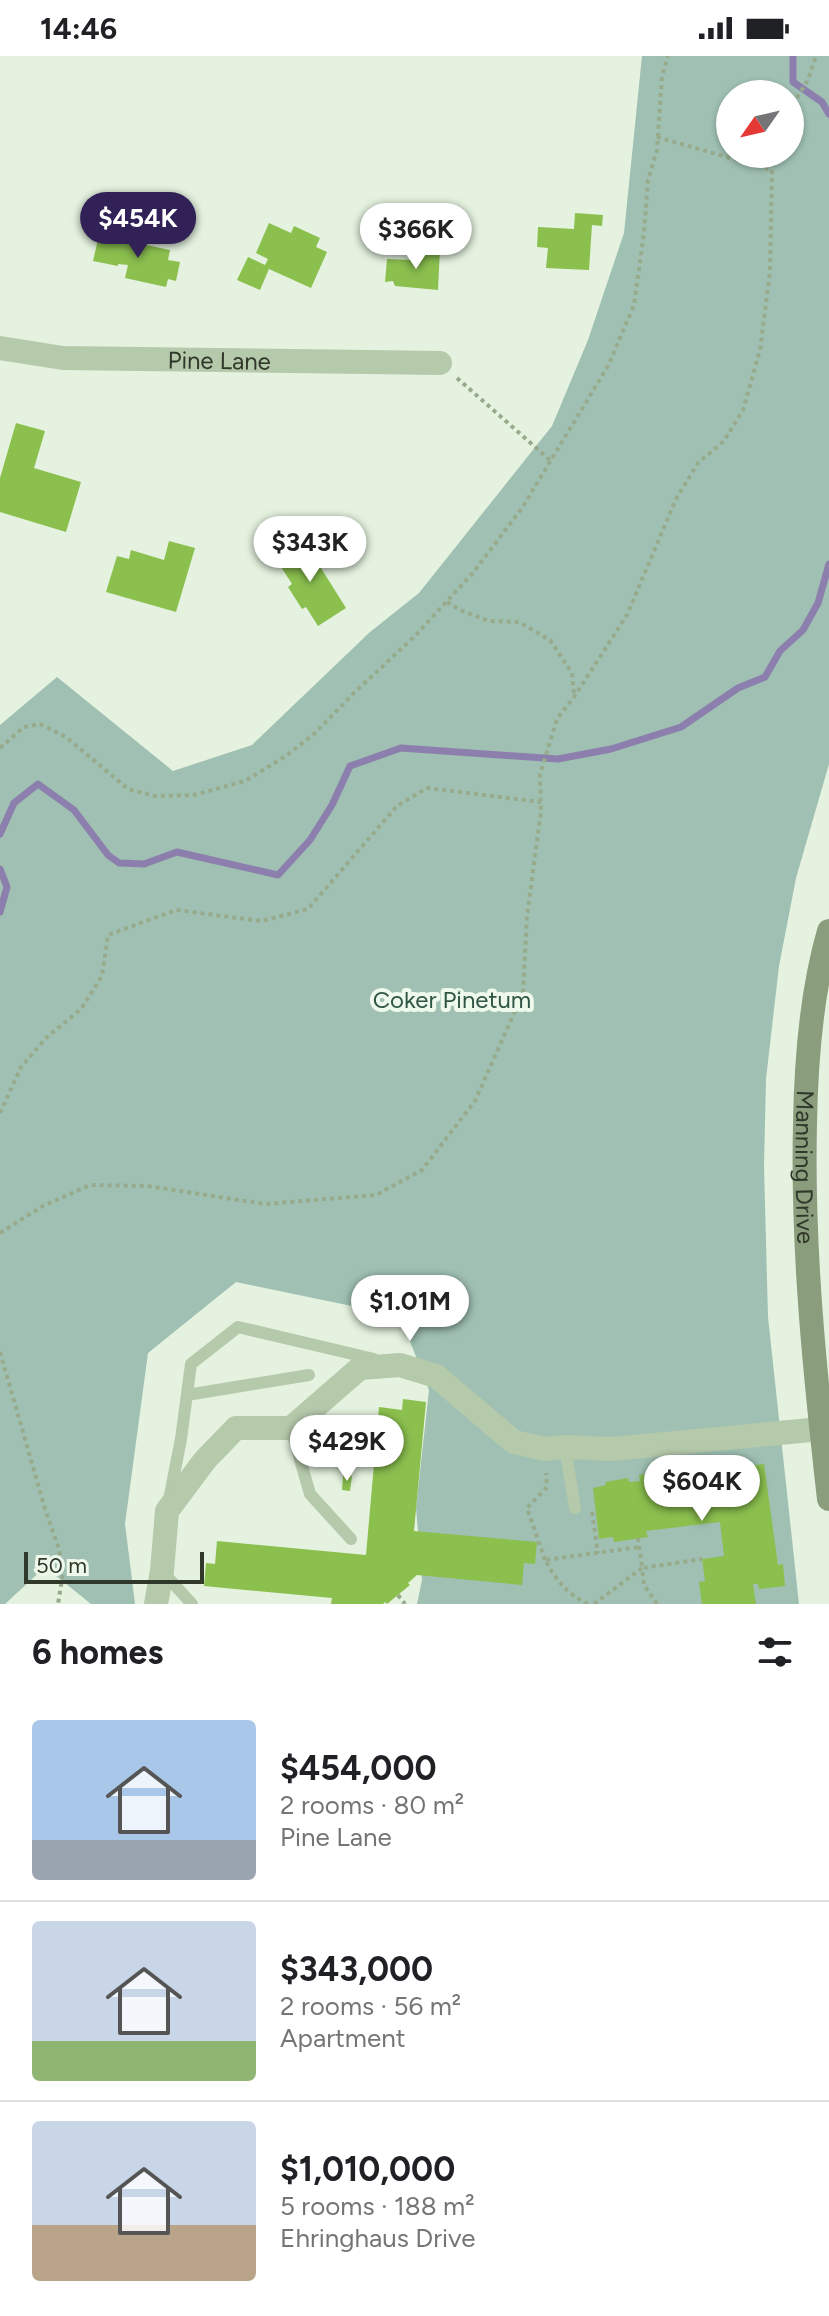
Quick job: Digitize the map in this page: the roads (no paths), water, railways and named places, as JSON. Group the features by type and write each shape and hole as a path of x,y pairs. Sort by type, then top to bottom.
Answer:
{"street":[{"name":"Pine Lane","path":"0,348 63,358 440,363"},
{"name":"Manning Drive","path":"829,931 814,1002 806,1084 804,1172 809,1285 829,1499"},
{"path":"156,1604 167,1511 205,1460 236,1428 291,1428 360,1368 400,1365 436,1376 514,1442 555,1448 612,1449 821,1429"}],"lane":[{"path":"167,1511 191,1364 238,1327 400,1365"},
{"path":"187,1395 309,1375"},
{"path":"291,1428 310,1494 351,1539"},
{"path":"555,1448 575,1508"},
{"path":"162,1571 192,1604"}],"waterway":[{"path":"793,56 793,82 822,102 829,114"},
{"path":"0,834 14,803 38,784 74,810 108,855 119,863 144,864 177,852 278,875 310,840 332,805 350,766 401,748 558,759 611,749 681,727 738,688 765,677 780,651 803,630 818,603 829,564"},
{"path":"0,869 7,887 0,912"}],"park label":[{"name":"Coker Pinetum","path":"452,999"}]}
